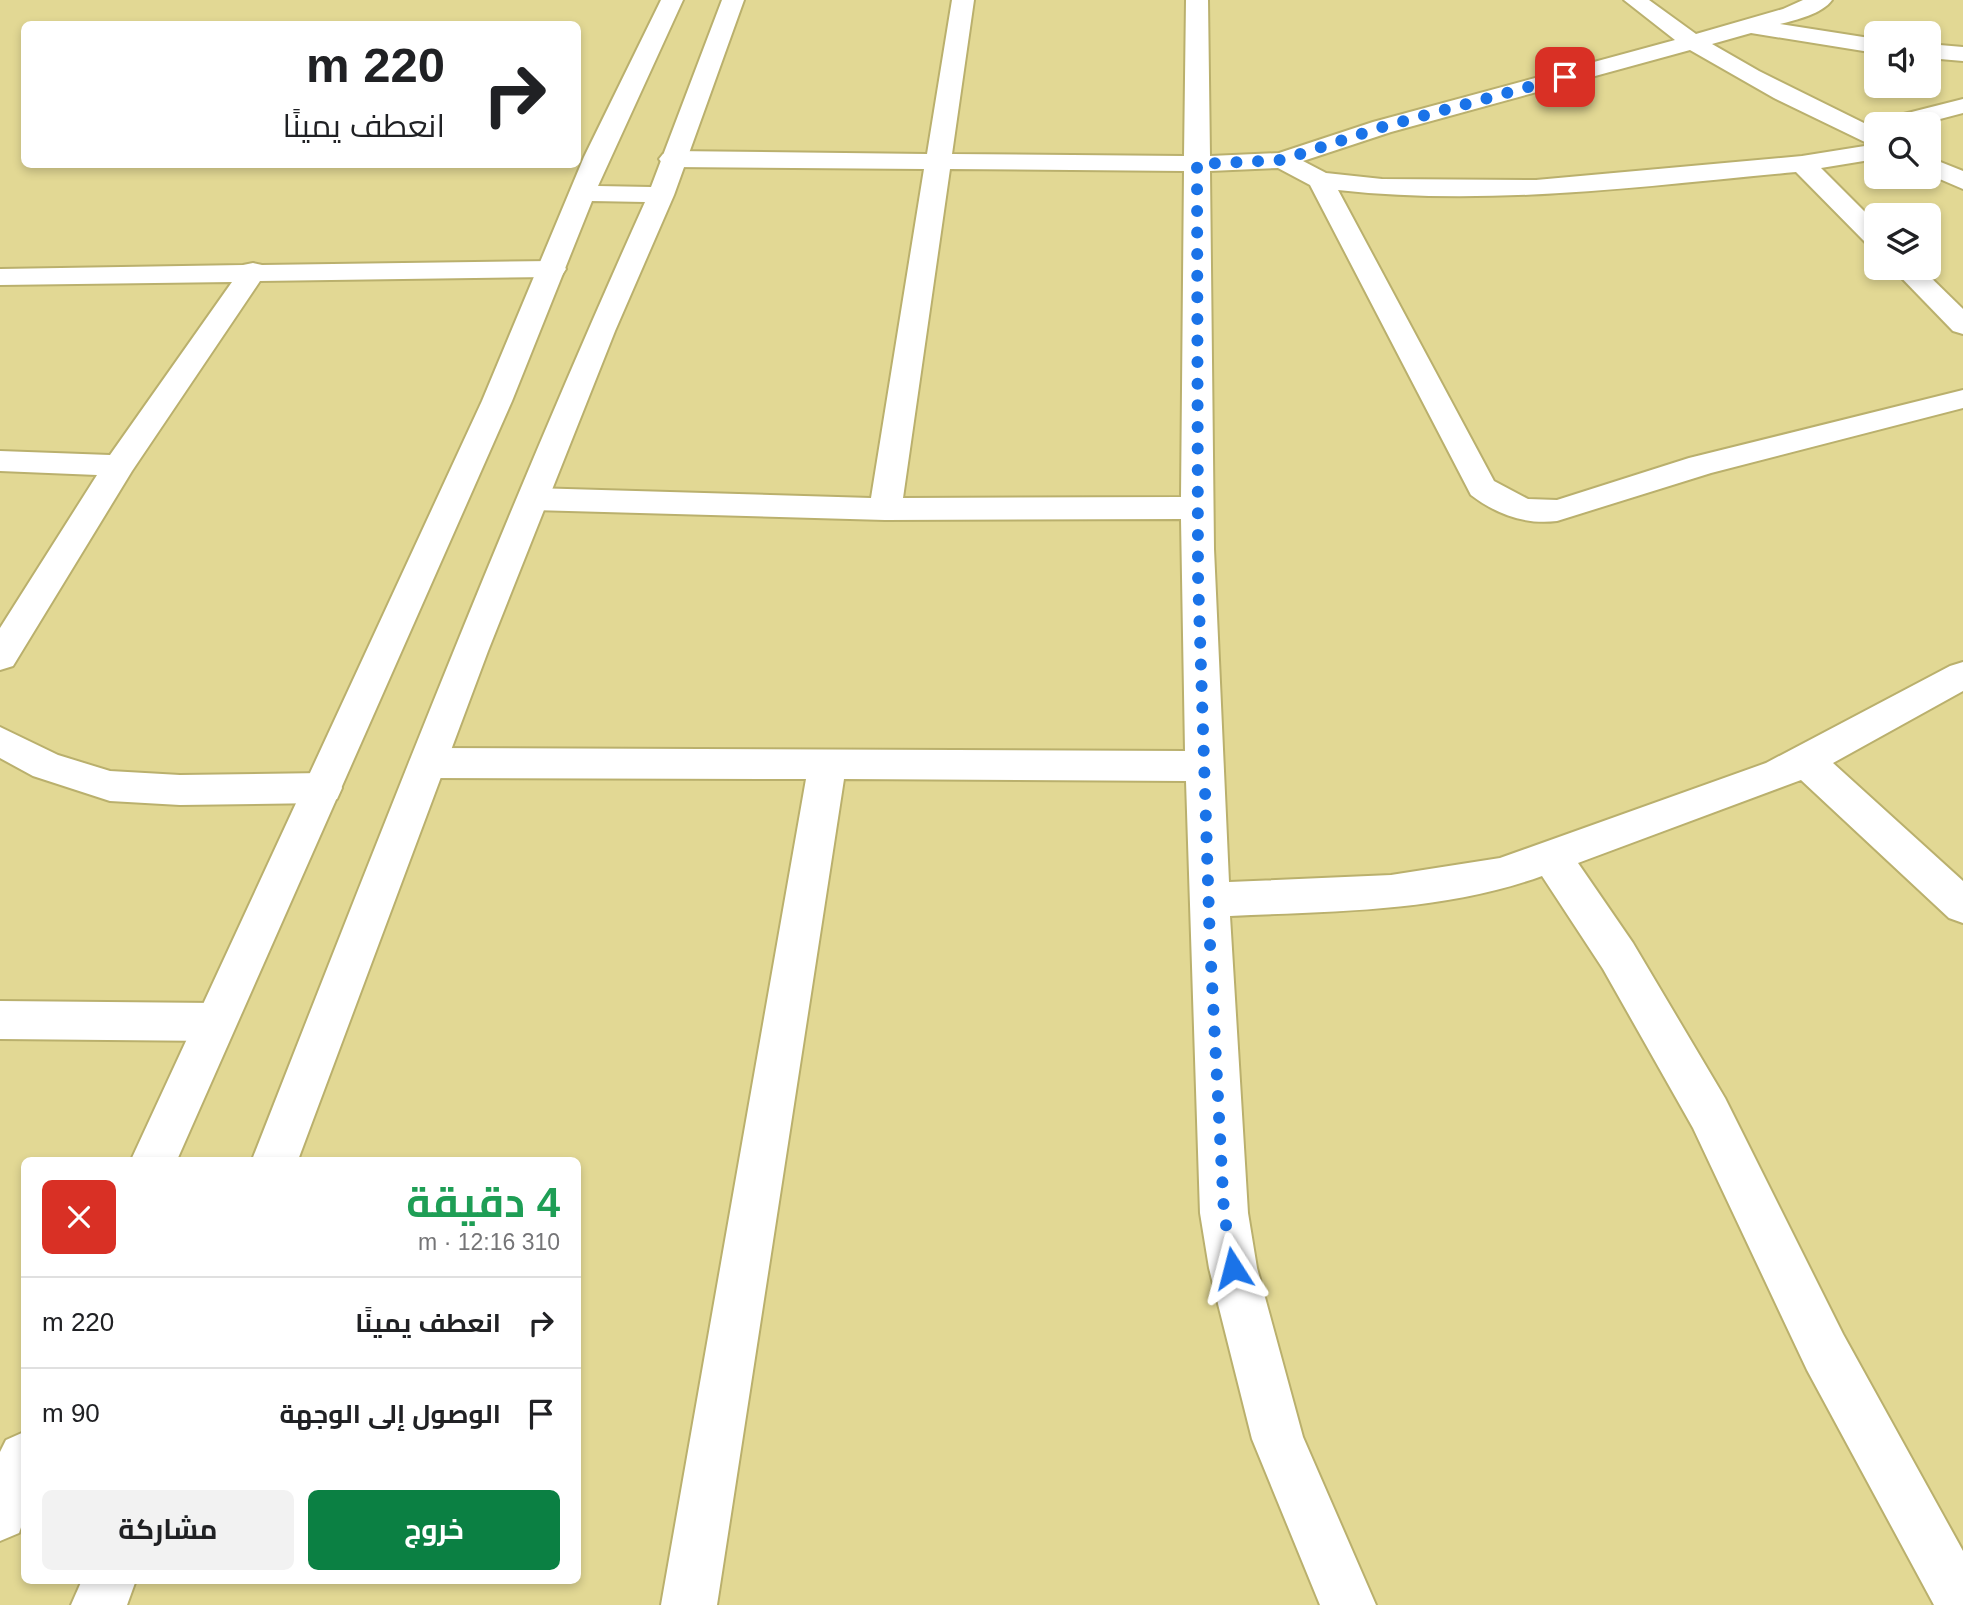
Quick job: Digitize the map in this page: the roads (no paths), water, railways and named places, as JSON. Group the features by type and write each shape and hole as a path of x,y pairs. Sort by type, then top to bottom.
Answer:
{"street":[{"path":"155,1157 497,401 597,157 672,0"},
{"path":"276,1157 428,762 533,499 601,331 661,195 672,159 733,0"},
{"path":"886,509 963,0"},
{"path":"1197,0 1197,508 1209,900 1224,1213 1233,1268 1278,1439 1348,1605"},
{"path":"1635,0 1696,42 1806,105 1864,134"},
{"path":"672,159 1197,164 1282,160 1382,127 1791,14 1821,0"},
{"path":"1750,26 1864,44"},
{"path":"1941,52 1963,54"},
{"path":"1940,112 1963,106"},
{"path":"1282,160 1320,180 1382,187 1536,188 1801,164 1864,141"},
{"path":"1801,164 1864,226"},
{"path":"1941,170 1963,181"},
{"path":"1320,180 1482,488 1497,500 1514,507 1531,511 1557,510 1648,480 1774,444 1963,399"},
{"path":"583,193 661,195"},
{"path":"0,276 552,269"},
{"path":"0,657 120,466 253,271"},
{"path":"1918,280 1963,325"},
{"path":"0,461 120,466"},
{"path":"533,499 886,509 1197,508"},
{"path":"1209,900 1391,892 1501,874 1758,782 1960,680"},
{"path":"0,741 46,766 110,786 180,790 323,788"},
{"path":"1805,760 1963,906"},
{"path":"428,762 1204,766"},
{"path":"689,1605 827,765"},
{"path":"1551,856 1618,956 1702,1101 1825,1352 1963,1603"},
{"path":"0,1020 215,1022"},
{"path":"0,1514 21,1465"},
{"path":"99,1605 107,1584"}]}
